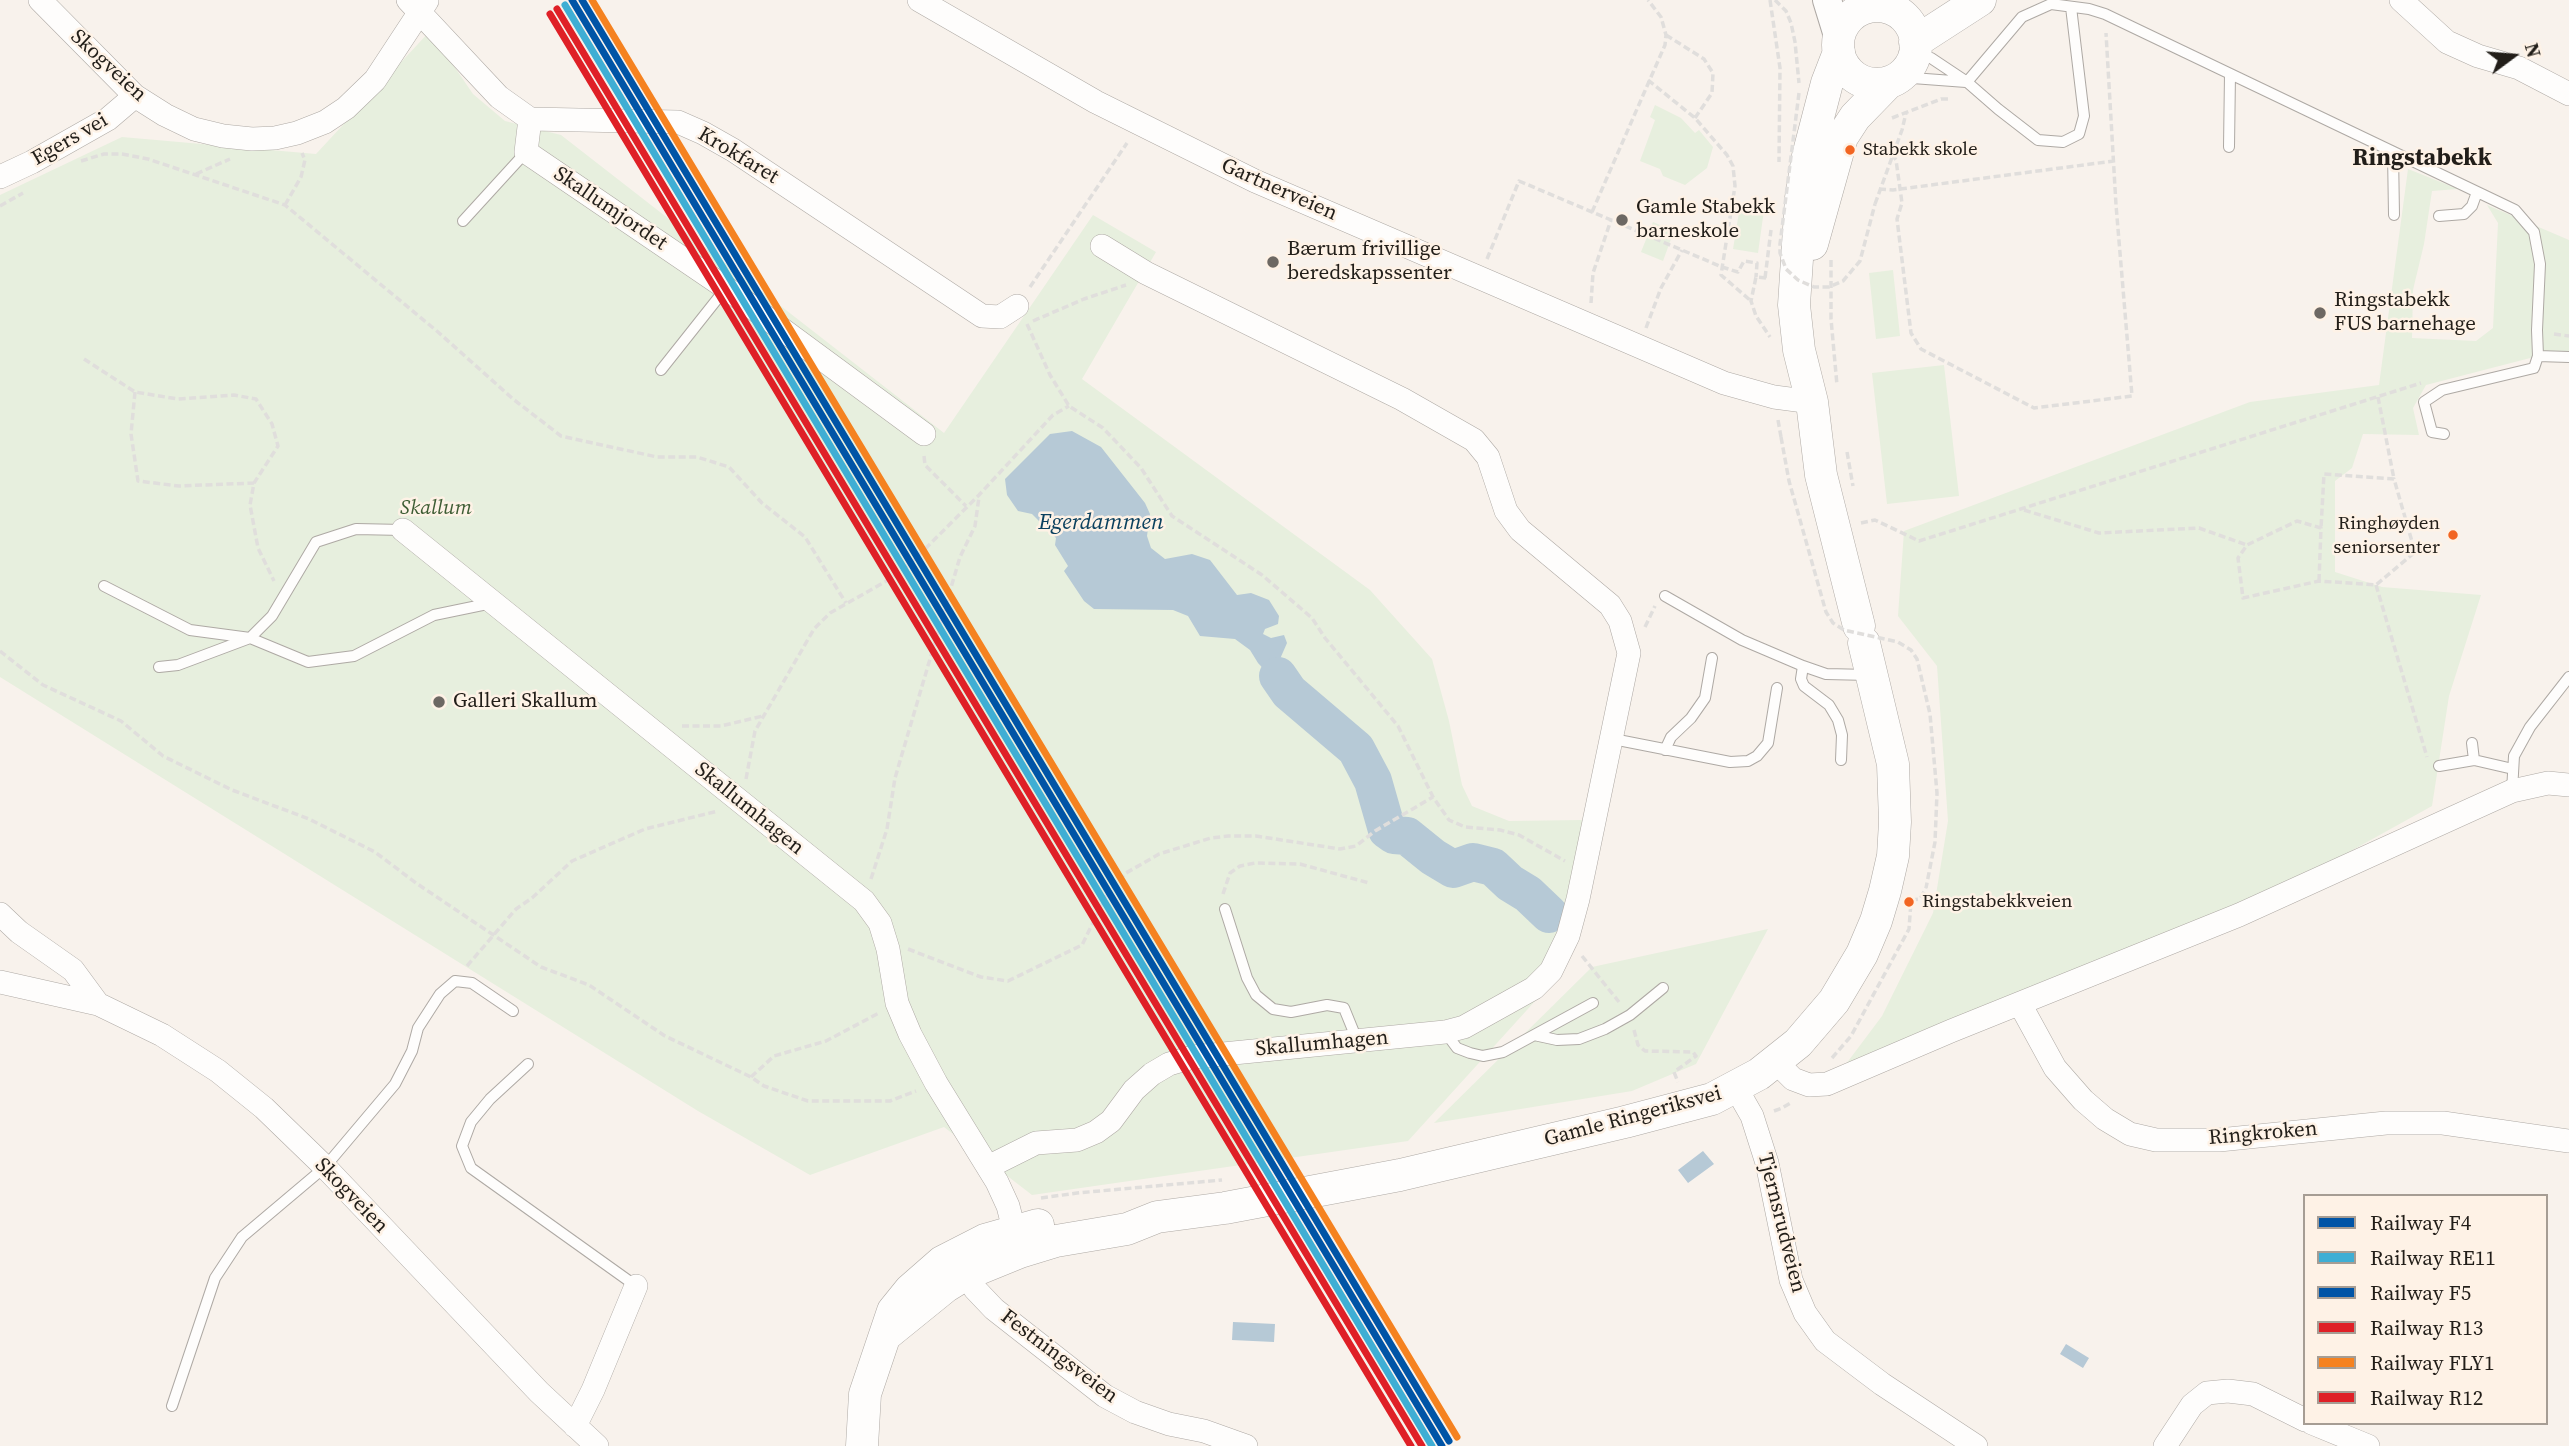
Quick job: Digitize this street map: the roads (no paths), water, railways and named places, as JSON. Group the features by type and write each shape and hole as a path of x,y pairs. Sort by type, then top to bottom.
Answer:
{"main road":[{"path":"1876,5 1906,20 1913,30 1905,63 1876,84 1863,82 1843,65 1839,45 1843,26 1851,16 1862,9 1876,5 1923,0"},
{"name":"Gamle Ringeriksvei","path":"862,1446 865,1394 877,1352 887,1334 892,1311 929,1272 963,1250 1017,1241 1082,1216 1122,1211 1157,1217 1225,1208 1400,1175 1691,1105 1736,1088 1776,1062 1815,1024 1850,977 1876,921 1893,856 1895,822 1894,778 1885,723 1872,675 1876,638 1821,475 1825,399 1815,356 1810,290 1814,233 1842,136 1854,117 1905,63 1980,0"},
{"name":"Gamle Ringeriksvei","path":"1825,399 1799,350 1794,305 1797,233 1808,156 1839,45"},
{"name":"Gamle Ringeriksvei","path":"887,1334 945,1287 1017,1241"}],"street":[{"name":"Skogveien","path":"40,0 135,96 194,129 253,139 297,133 325,122 346,108 375,80 418,4"},
{"name":"Gartnerveien","path":"919,0 1096,102 1255,181 1724,383 1774,397 1825,399"},
{"path":"1827,0 1839,45"},
{"path":"2401,0 2447,41 2478,56 2519,68 2569,94"},
{"path":"418,4 499,97 530,119 526,152"},
{"name":"Egers vei","path":"0,177 108,119 135,96"},
{"name":"Krokfaret","path":"530,119 678,122 703,132 733,150 982,316 1022,314"},
{"name":"Skallumjordet","path":"526,152 726,288 924,434"},
{"name":"Skallumhagen","path":"988,1167 1036,1143 1077,1140 1096,1132 1111,1121 1134,1090 1152,1074 1169,1064 1193,1056 1445,1032 1473,1023 1534,988 1551,971 1568,936 1629,653 1620,621 1610,604 1520,530 1506,511 1488,457 1474,440 1402,399 1146,273 1102,246"},
{"name":"Skallumhagen","path":"403,530 864,901 880,923 888,949 897,1003 910,1034 936,1083 988,1167 1008,1206 1017,1241"},
{"path":"1776,1062 1793,1079 1809,1085 1827,1084 2239,915 2513,780 2569,785"},
{"name":"Skogveien","path":"0,914 19,932 73,970 98,1004"},
{"name":"Skogveien","path":"0,982 98,1004 162,1035 218,1071 264,1108 324,1167 446,1296 597,1446"},
{"name":"Ringkroken","path":"2020,1004 2055,1068 2083,1100 2105,1119 2130,1134 2156,1140 2220,1140 2386,1123 2443,1122 2569,1141"},
{"name":"Tjernsrudveien","path":"1736,1088 1752,1116 1763,1151 1791,1280 1805,1313 1825,1341 1882,1384 1976,1446"},
{"name":"Festningsveien","path":"966,1274 975,1289 995,1309 1105,1396 1135,1412 1246,1446"},
{"path":"575,1426 593,1391 636,1286"},
{"path":"2165,1446 2192,1405 2207,1393 2228,1391 2253,1394 2303,1419"},
{"path":"2317,1425 2368,1446"}],"lane":[{"path":"1967,82 2022,17 2051,4 2089,9 2105,14 2515,210 2534,232 2540,264 2538,356 2535,368 2442,390 2424,402 2432,432 2444,434"},
{"path":"1905,63 1931,58 1967,82 2038,140 2063,142 2079,134 2084,116 2071,7"},
{"path":"1905,63 1967,82"},
{"path":"2229,147 2230,74"},
{"path":"463,221 526,152"},
{"path":"2393,153 2394,215"},
{"path":"2440,216 2464,214 2472,206 2477,192"},
{"path":"661,370 726,288"},
{"path":"2538,356 2569,357"},
{"path":"159,667 178,665 250,638 272,616 316,542 356,529 403,530"},
{"path":"104,586 190,629 250,638 308,662 354,656 434,615 495,603"},
{"path":"1665,596 1742,640 1803,666 1826,674 1872,675"},
{"path":"1665,750 1671,737 1691,718 1704,698 1712,658"},
{"path":"1803,666 1801,679 1804,686 1829,705 1838,720 1842,735 1840,760"},
{"path":"2438,766 2474,760 2513,780 2514,756 2530,727 2569,677"},
{"path":"1612,739 1730,762 1748,761 1758,756 1768,743 1777,688"},
{"path":"2472,743 2474,760"},
{"path":"1225,909 1247,978 1256,995 1273,1009 1291,1012 1327,1005 1344,1008 1357,1040"},
{"path":"172,1406 215,1278 242,1237 324,1167 395,1084 412,1051 418,1028 440,994 454,981 472,983 513,1011"},
{"path":"1534,1035 1557,1040 1579,1039 1630,1015 1663,988"},
{"path":"1445,1032 1457,1048 1483,1056 1503,1052 1593,1003"},
{"path":"528,1064 490,1099 471,1122 462,1146 471,1168 636,1286"}],"water":[{"name":"Egerdammen","path":"1072,431 1101,447 1145,503 1150,514 1147,536 1151,548 1165,559 1192,554 1210,560 1237,595 1251,593 1269,600 1279,616 1278,624 1265,629 1263,634 1271,638 1284,635 1287,643 1280,659 1281,673 1274,680 1250,650 1235,639 1200,636 1188,616 1173,610 1094,609 1084,601 1064,571 1068,566 1055,545 1056,538 1032,514 1018,511 1007,495 1005,479 1050,434"},
{"path":"1703,1151 1714,1164 1688,1183 1678,1170"},
{"path":"1233,1322 1275,1324 1274,1342 1232,1340"},
{"path":"2066,1344 2089,1358 2083,1368 2060,1354"}],"waterway":[{"path":"1278,676 1289,692 1356,749 1373,781 1387,830 1394,835 1407,836 1453,869 1473,862 1493,867 1549,914"}],"rail line":[{"name":"F4","path":"572,0 1442,1446"},
{"name":"F5","path":"582,0 1449,1441"},
{"name":"FLY1","path":"592,0 1457,1437"},
{"name":"RE11","path":"565,5 1432,1446"},
{"name":"R13","path":"557,9 1422,1446"},
{"name":"R12","path":"550,14 1411,1446"}],"place":[{"name":"Stabekk skole","path":"1850,150"},
{"name":"Gamle Stabekk barneskole","path":"1622,220"},
{"name":"Bærum frivillige beredskapssenter","path":"1273,262"},
{"name":"Ringstabekk FUS barnehage","path":"2320,313"},
{"name":"Ringhøyden seniorsenter","path":"2453,535"},
{"name":"Galleri Skallum","path":"439,702"},
{"name":"Ringstabekkveien","path":"1909,902"}],"district":[{"name":"Ringstabekk","path":"2422,159"}],"park label":[{"name":"Skallum","path":"436,509"}]}
